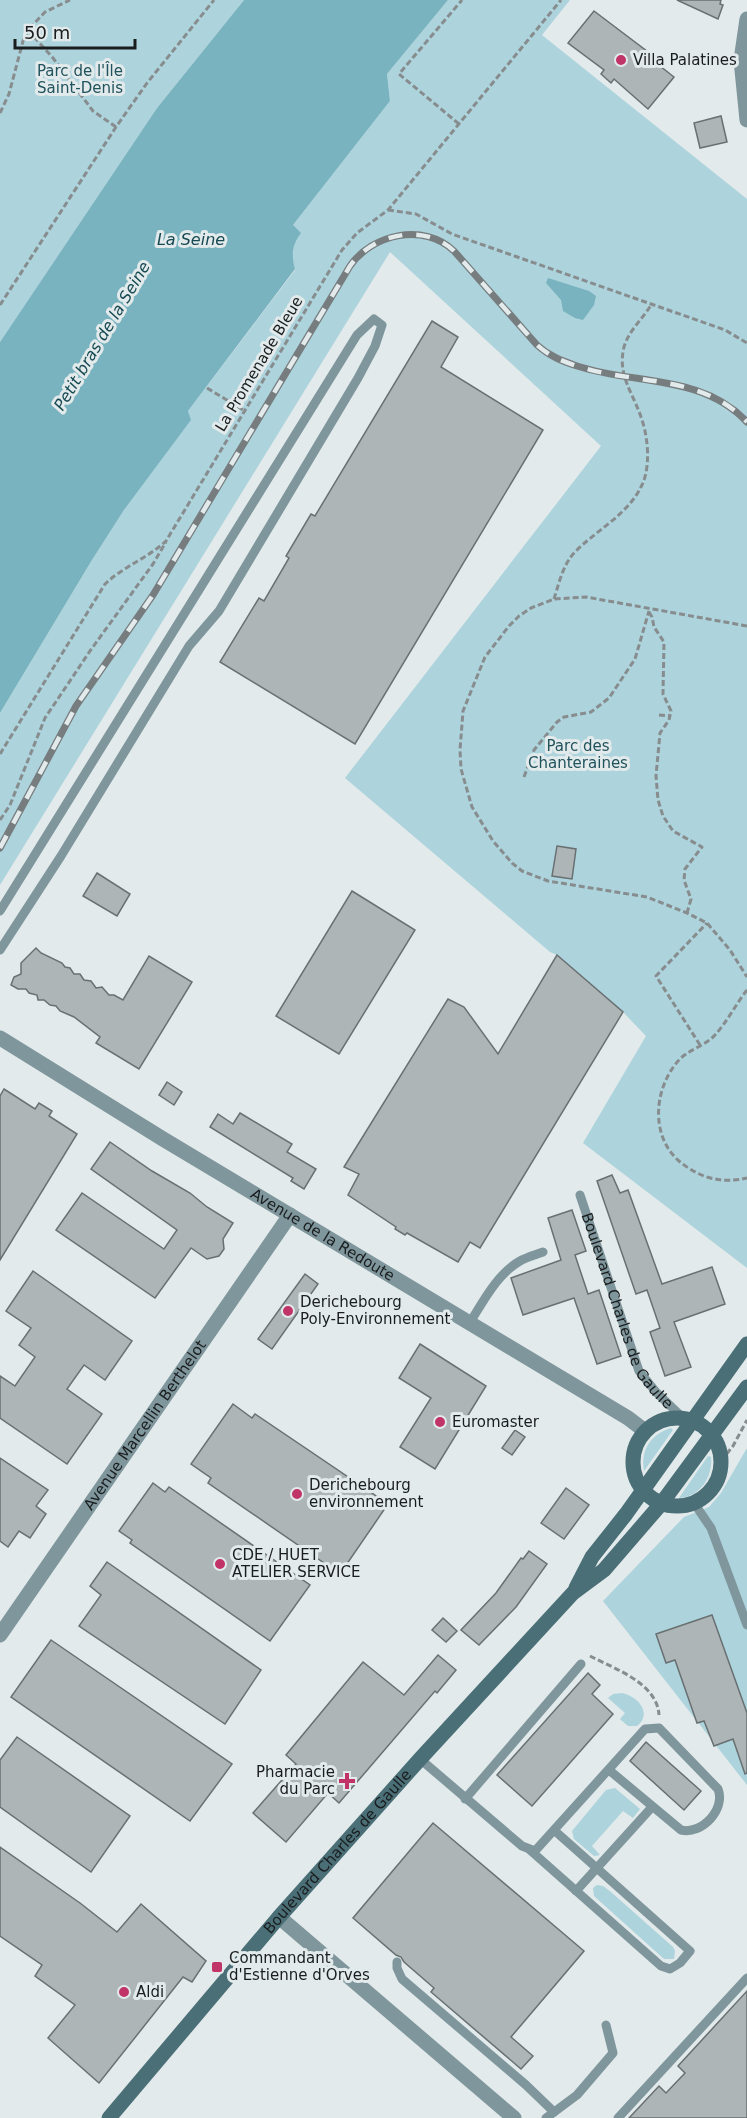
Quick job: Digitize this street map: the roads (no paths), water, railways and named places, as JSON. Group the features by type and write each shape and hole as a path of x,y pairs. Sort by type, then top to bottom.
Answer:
{"main road":[{"name":"Boulevard Charles de Gaulle","path":"573,1593 592,1557 642,1491 688,1420 747,1344"},
{"name":"Boulevard Charles de Gaulle","path":"109,2118 279,1917 420,1759 573,1593 604,1570 661,1504 747,1387"},
{"name":"Boulevard Charles de Gaulle","path":"645,1431 671,1418 688,1420 704,1427 711,1435"},
{"path":"645,1431 634,1451 633,1466 636,1480 642,1491 661,1504 683,1506 703,1498 715,1484 720,1469 720,1452 711,1435"}],"street":[{"path":"747,19 741,60 747,120"},
{"name":"Avenue de la Redoute","path":"0,1038 469,1324 628,1418 645,1431"},
{"name":"Avenue Marcellin Berthelot","path":"0,1635 290,1215"},
{"path":"279,1917 514,2118"}],"lane":[{"path":"0,911 357,335 374,319 382,325 375,346 358,378 219,611 189,646 61,856 0,950"},
{"name":"Boulevard Charles de Gaulle","path":"580,1195 639,1371 656,1392 688,1420"},
{"path":"469,1324 494,1286 512,1266 543,1252"},
{"path":"694,1503 711,1528 747,1625"},
{"path":"735,1593 747,1591"},
{"path":"465,1799 581,1664"},
{"path":"530,1850 536,1851 540,1848 645,1729 659,1728 718,1789 720,1799 717,1809 706,1823 691,1831 681,1830 609,1770"},
{"path":"420,1759 465,1799 530,1850 661,1966 670,1969 680,1963 690,1951 555,1831"},
{"path":"576,1892 652,1807"},
{"path":"397,1962 402,1979 555,2112"},
{"path":"618,2118 747,1978"},
{"path":"546,2118 577,2095 613,2053 606,2025"}],"water":[{"name":"La Seine","path":"244,0 448,0 387,74 390,101 293,225 301,233 293,250 295,269 188,411 191,420 124,510 0,713 0,342 157,108"},
{"path":"548,278 589,291 596,296 594,305 583,320 563,311 561,300 546,283"}],"railway":[{"path":"0,848 76,706 153,595 350,266 371,246 399,236 414,235 442,242 454,251 537,345 551,355 571,364 599,372 689,388 729,407 747,422"}],"place":[{"name":"Villa Palatines","path":"621,60"},
{"name":"Derichebourg Poly-Environnement","path":"288,1311"},
{"name":"Euromaster","path":"440,1422"},
{"name":"Derichebourg environnement","path":"297,1494"},
{"name":"CDE / HUET ATELIER SERVICE","path":"220,1564"},
{"name":"Pharmacie du Parc","path":"347,1781"},
{"name":"Commandant d'Estienne d'Orves","path":"217,1967"},
{"name":"Aldi","path":"124,1992"}],"park label":[{"name":"Parc de l'Île Saint-Denis","path":"80,80"},
{"name":"Parc des Chanteraines","path":"578,754"}],"water label":[{"name":"Petit bras de la Seine","path":"102,336"}]}
